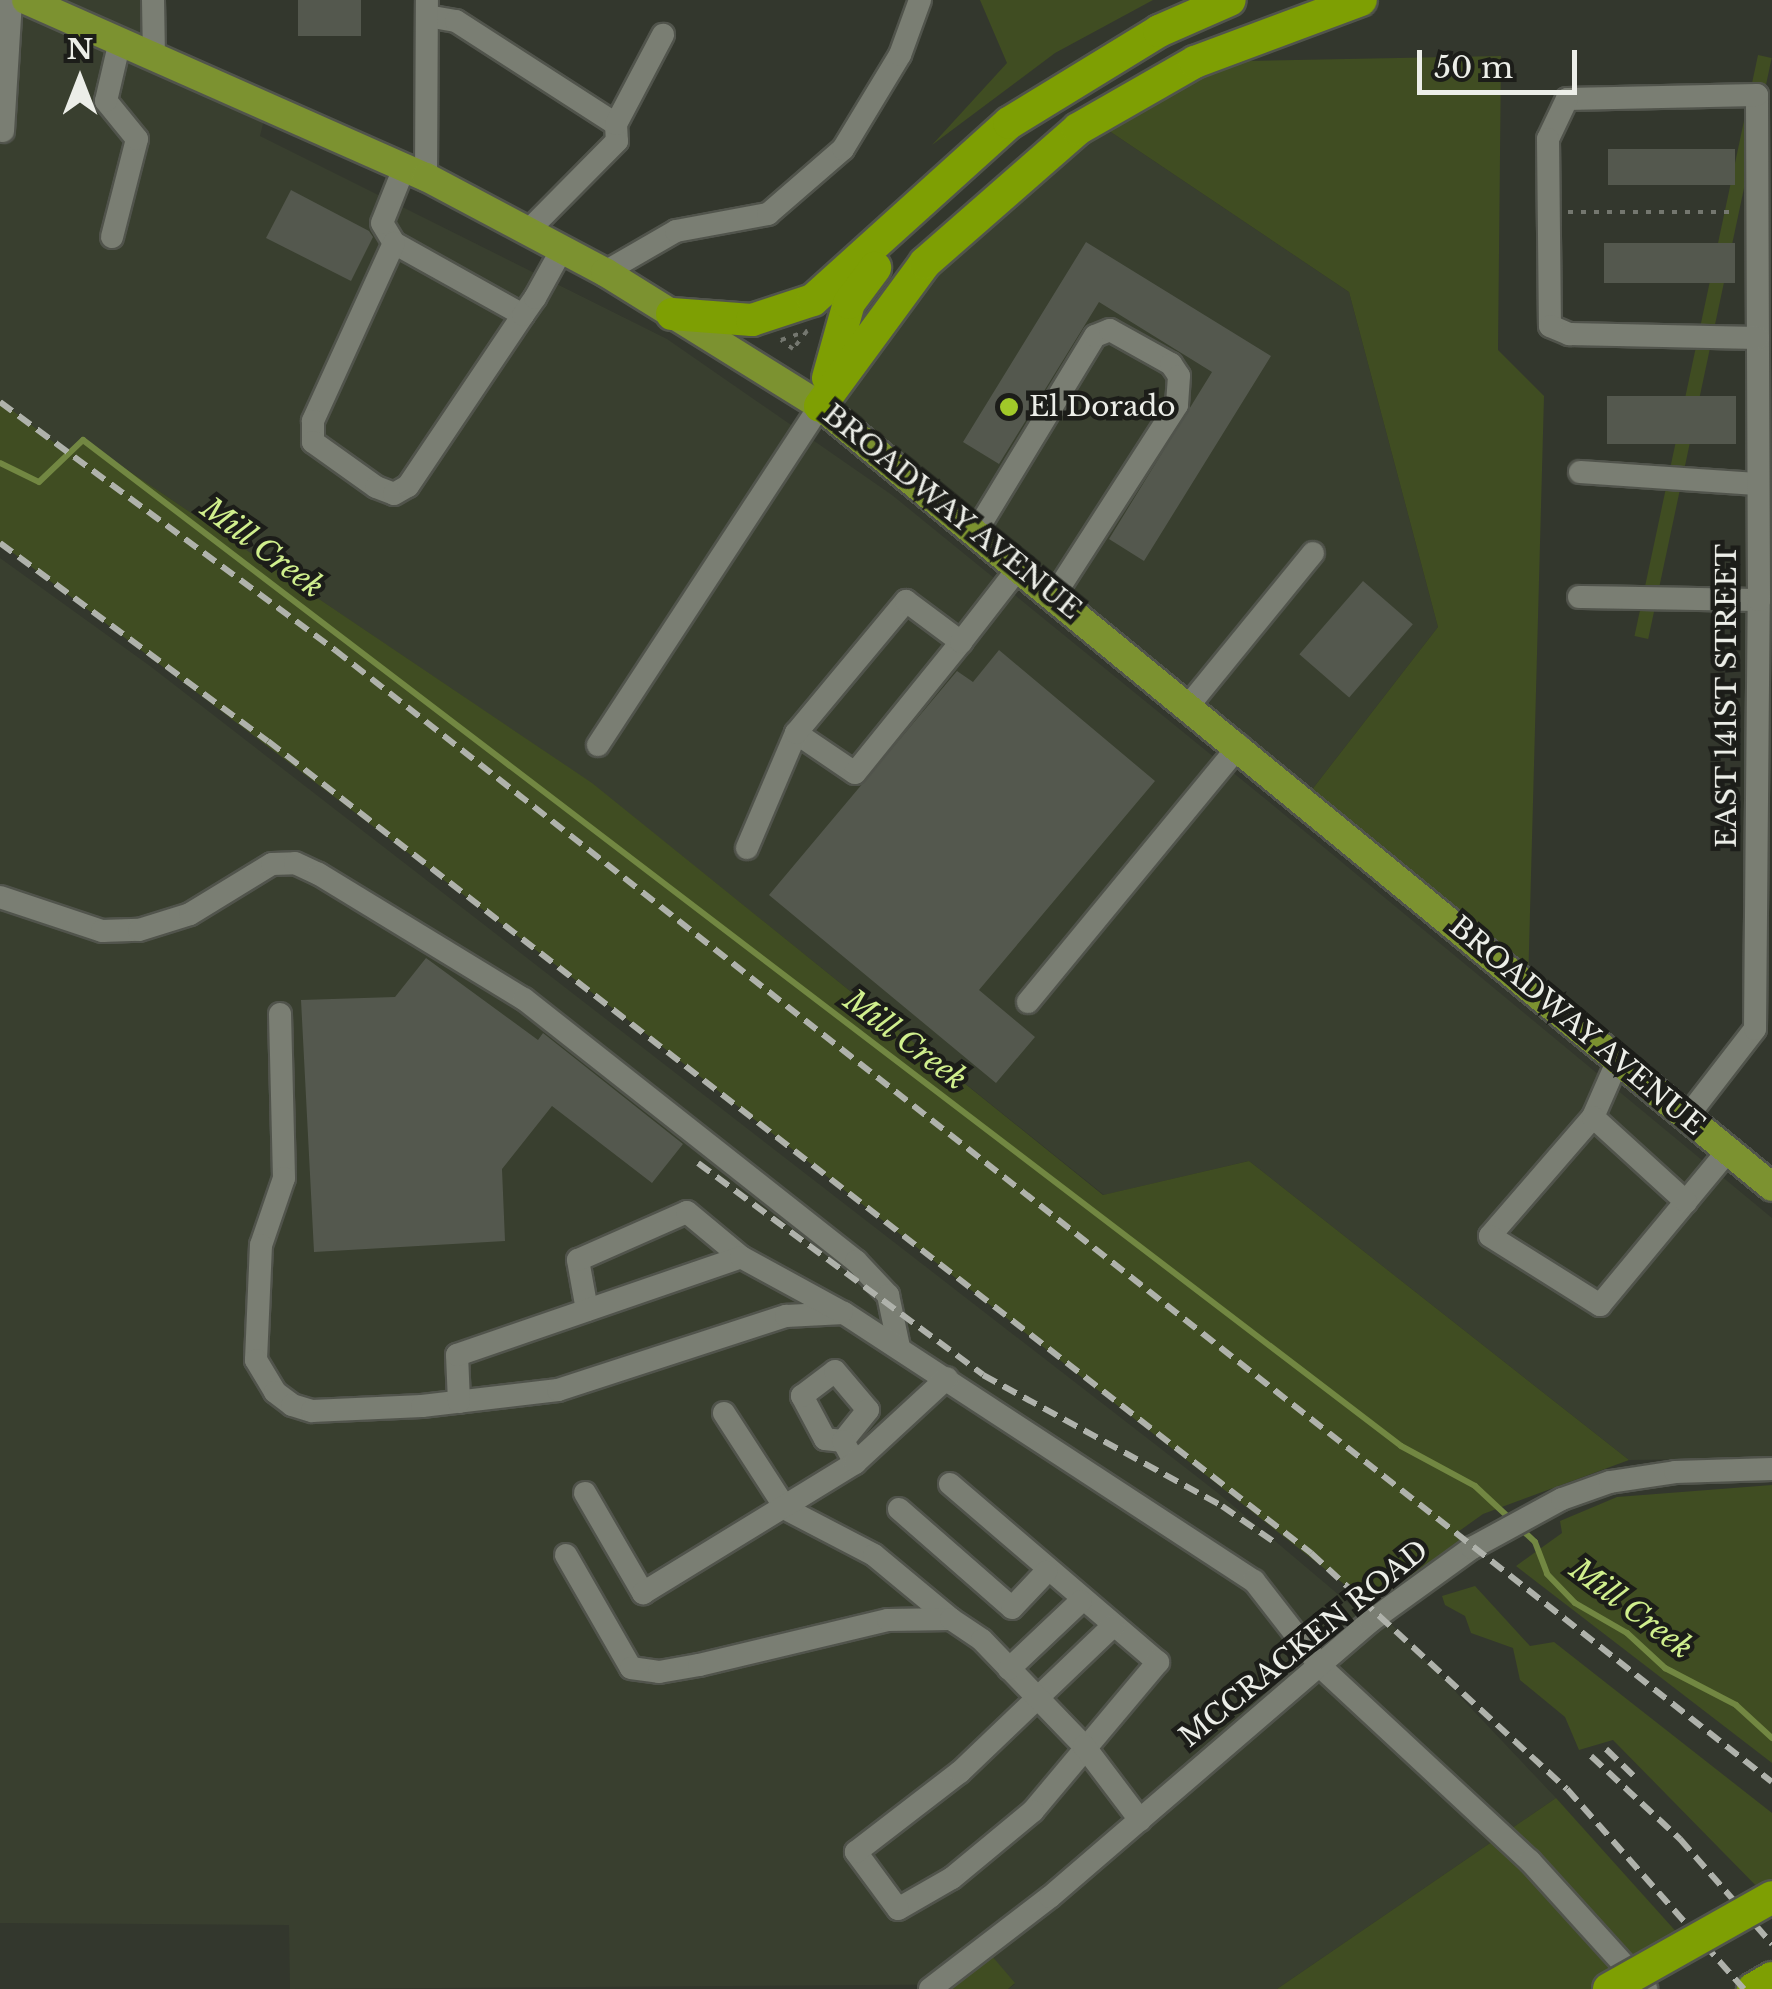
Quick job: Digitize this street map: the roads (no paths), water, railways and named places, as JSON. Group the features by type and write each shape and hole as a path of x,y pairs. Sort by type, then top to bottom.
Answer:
{"highway":[{"path":"672,314 752,320 785,314 838,282 960,161 1070,81 1230,0"},
{"path":"820,406 924,263 1030,165 1138,91 1195,62 1361,0"},
{"path":"820,406 849,303 909,214"},
{"path":"1609,1989 1772,1896"},
{"path":"1753,1989 1772,1978"}],"main road":[{"name":"BROADWAY AVENUE","path":"37,2 415,172 528,230 606,272 820,406 978,530 1772,1187"}],"street":[{"path":"3,131 11,0"},
{"path":"153,0 154,56"},
{"path":"606,272 676,231 768,214 843,149 900,55 920,0"},
{"path":"523,315 394,243 382,223 415,172 426,8 456,22 616,124"},
{"path":"528,230 617,142 616,124 664,35"},
{"path":"112,236 138,139 106,101 120,41"},
{"name":"EAST 141ST STREET","path":"1687,1117 1755,1029 1758,338 1765,251 1758,212 1757,95 1567,99 1549,125 1550,326 1556,331 1758,338"},
{"path":"394,243 313,421 313,442 376,487 394,494 408,486 523,315 562,249"},
{"path":"978,530 1095,336 1110,330 1171,364 1180,376 1177,405 1055,594"},
{"path":"598,745 820,406"},
{"path":"1580,472 1757,484"},
{"path":"1189,705 1313,553"},
{"path":"796,733 854,773 1020,566"},
{"path":"1579,598 1759,600"},
{"path":"747,848 796,733 906,600 962,642"},
{"path":"1028,1002 1239,746"},
{"path":"0,897 102,931 139,930 190,914 272,864 295,863 320,874 524,999 842,1250 888,1295 898,1347"},
{"path":"280,1014 284,1178 261,1245 256,1360 262,1376 292,1404 312,1411 459,1402 558,1390 786,1316 844,1312"},
{"path":"1618,1060 1593,1117 1490,1236 1600,1305 1728,1150"},
{"path":"1593,1117 1686,1202"},
{"path":"587,1310 578,1260 687,1212 742,1257 844,1312 947,1378 1254,1581 1321,1666 1530,1861 1646,1989"},
{"path":"459,1402 457,1355 742,1257"},
{"path":"585,1493 643,1593 786,1509 855,1463 947,1378"},
{"path":"724,1413 786,1509 874,1555 982,1640 1084,1746 1140,1820"},
{"path":"843,1441 855,1463"},
{"name":"MCCRACKEN ROAD","path":"930,1989 1140,1820 1371,1621 1485,1542 1546,1507 1644,1476 1772,1470"},
{"path":"950,1484 1046,1572 1114,1626 1158,1662 1033,1811 952,1878 898,1909 856,1852 960,1772 1114,1626"},
{"path":"899,1509 1012,1608"},
{"path":"566,1555 631,1668 659,1672 699,1665 888,1620 951,1619"},
{"path":"982,1640 1046,1572"},
{"path":"1009,1669 1081,1600"}],"waterway":[{"name":"Mill Creek","path":"0,463 39,482 83,440 1401,1446 1475,1486 1535,1542 1547,1574 1575,1603 1627,1633 1665,1668 1736,1705 1772,1738"}],"railway":[{"path":"0,402 335,650 1772,1782"},
{"path":"0,543 268,741 1311,1553 1567,1789 1744,1989"},
{"path":"698,1163 983,1375 1222,1506 1277,1544"},
{"path":"1606,1749 1635,1777"},
{"path":"1591,1756 1680,1839 1772,1944"}],"place":[{"name":"El Dorado","path":"1009,407"}]}
